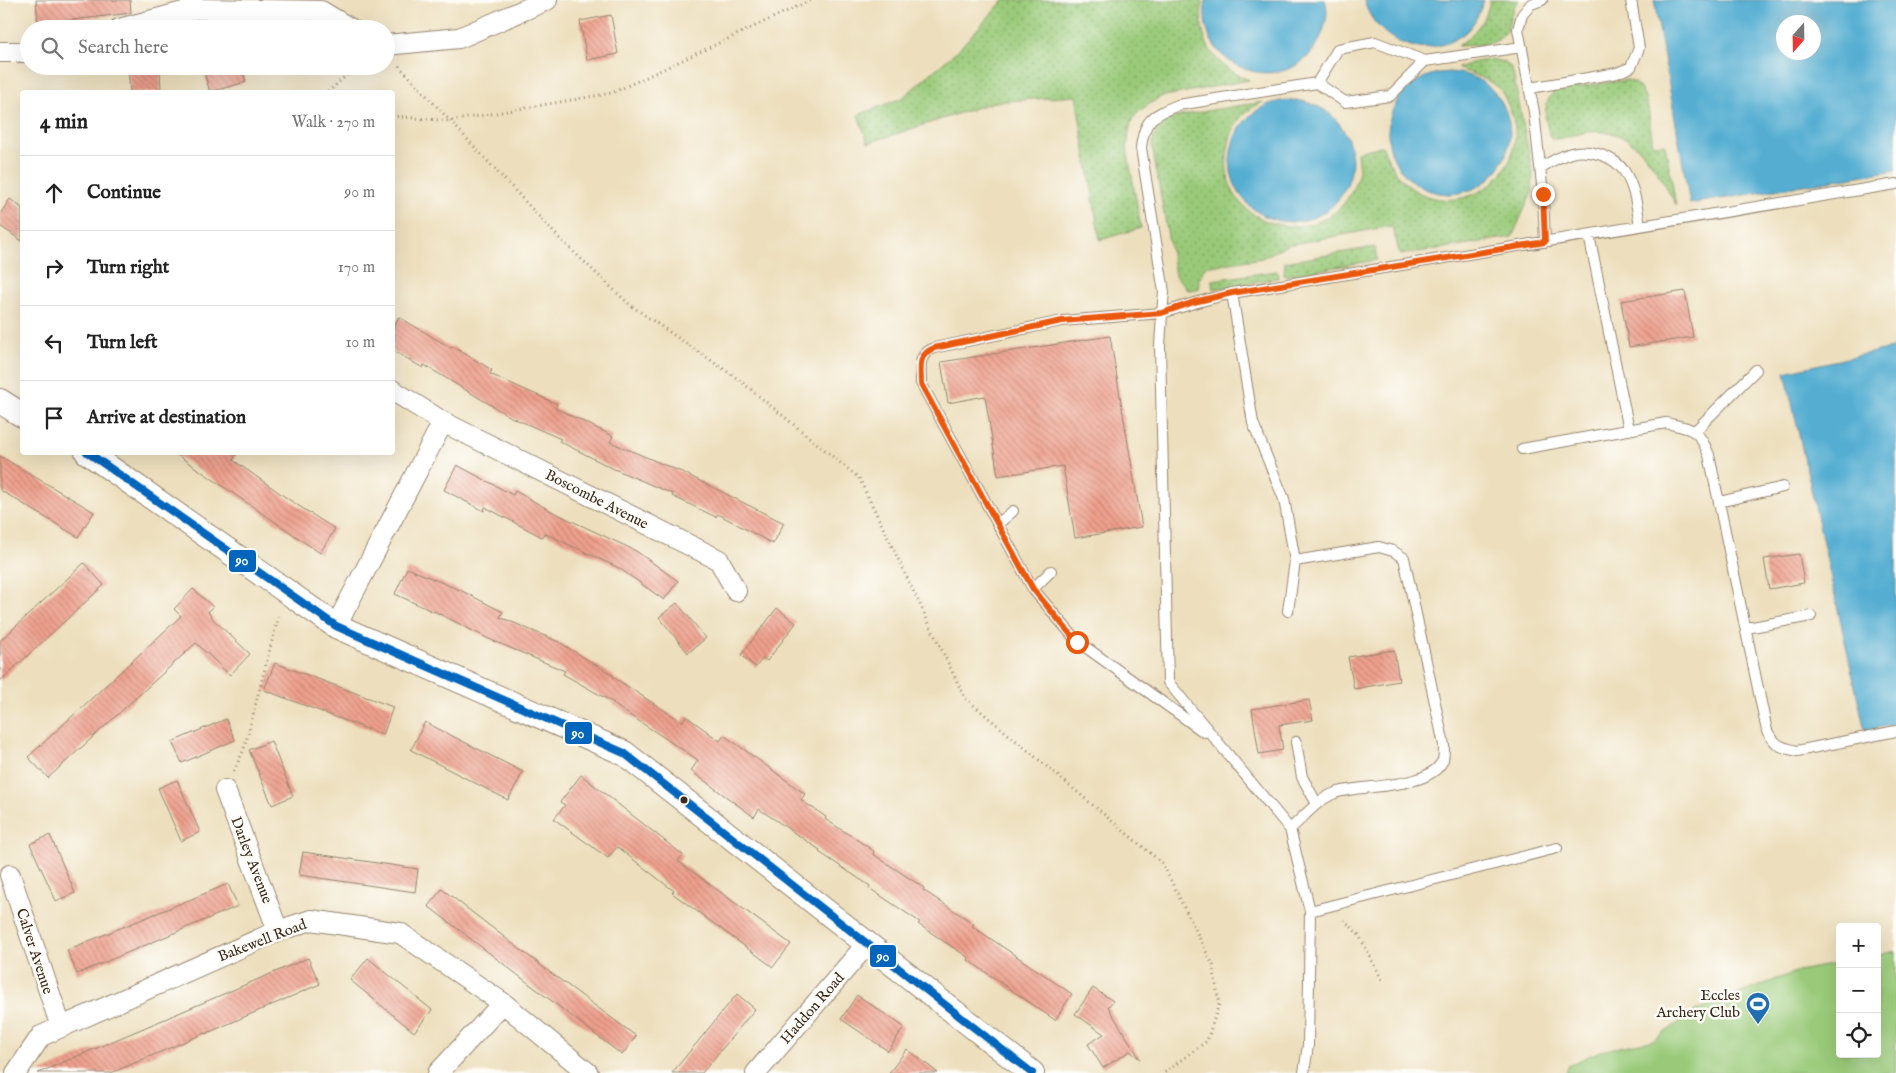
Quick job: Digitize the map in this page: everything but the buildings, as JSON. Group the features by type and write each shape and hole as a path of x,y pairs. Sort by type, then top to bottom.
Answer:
{"street":[{"path":"395,52 459,38 547,0"},
{"path":"153,20 195,9 321,11 336,20"},
{"path":"0,52 20,52"},
{"name":"Boscombe Avenue","path":"395,392 443,422 719,560 736,591"},
{"path":"0,402 20,413"},
{"path":"336,626 443,422"},
{"path":"92,455 336,626 624,753 1032,1073"},
{"name":"Darley Avenue","path":"225,790 278,931"},
{"name":"Calver Avenue","path":"10,875 61,1027"},
{"name":"Bakewell Road","path":"16,1073 41,1036 278,931 311,920 400,933 503,1003 588,1073"},
{"name":"Haddon Road","path":"756,1073 867,944"},
{"path":"438,1073 503,1003"}],"lane":[{"path":"1542,0 1531,4 1522,15 1518,29 1530,88 1540,168 1545,242"},
{"path":"1530,88 1617,73 1630,67 1639,48 1631,0"},
{"path":"1317,83 1338,49 1375,42 1425,61 1522,47"},
{"path":"1304,1073 1308,1045 1310,911 1290,829 1168,682 1160,356 1164,292 1141,148 1142,134 1147,123 1157,114 1178,105 1317,83 1345,102 1390,96 1425,61"},
{"path":"1540,168 1573,152 1592,153 1610,159 1624,170 1635,196 1640,226"},
{"path":"1215,739 1077,642 1033,589 921,384 922,358 927,351 1062,321 1162,313 1194,302 1232,293 1896,184"},
{"path":"1589,234 1629,430"},
{"path":"1232,293 1253,423 1284,499 1295,562 1288,611"},
{"path":"1694,432 1756,370"},
{"path":"1522,449 1666,423 1689,428 1702,437 1709,455 1768,731 1775,743 1784,748 1797,751 1896,731"},
{"path":"1719,502 1783,487"},
{"path":"998,524 1013,511"},
{"path":"1290,829 1317,804 1335,793 1410,782 1431,773 1443,760 1444,745 1404,558 1393,551 1378,547 1295,562"},
{"path":"1033,589 1051,571"},
{"path":"1747,628 1812,616"},
{"path":"1296,742 1302,777 1317,804"},
{"path":"1310,911 1557,848"}],"path":[{"path":"395,116 450,121 612,93 811,0"},
{"path":"395,60 561,240 630,305 738,379 859,478 965,698 1162,863 1212,965 1219,1004 1206,1041 1164,1073"},
{"path":"330,90 347,75"},
{"path":"225,790 244,749 285,590"},
{"path":"1329,906 1359,935 1383,982"}],"green space":[{"path":"1004,0 1202,0 1202,28 1210,49 1225,67 1249,80 1160,97 1142,109 1132,119 1127,148 1141,228 1100,240 1076,96 994,102 868,143 858,115 902,98 957,51"},
{"path":"1490,0 1519,0 1513,10 1504,35 1499,40 1486,44 1458,46 1479,26 1486,14"},
{"path":"1491,59 1504,62 1512,68 1533,174 1532,192 1512,237 1400,255 1392,226 1287,245 1262,258 1205,267 1199,279 1199,289 1188,290 1175,275 1152,147 1155,134 1163,123 1180,116 1263,102 1246,112 1234,128 1227,156 1229,181 1239,201 1255,215 1276,224 1298,226 1320,221 1339,209 1353,189 1358,176 1357,152 1382,146 1390,163 1401,179 1421,193 1442,199 1464,198 1483,189 1500,176 1511,157 1515,136 1511,112 1501,91 1486,80 1457,68"},
{"path":"1627,80 1635,83 1645,97 1653,145 1665,144 1676,205 1653,165 1633,143 1620,136 1606,132 1589,132 1551,139 1547,126 1546,108 1555,90"},
{"path":"1375,247 1377,260 1284,276 1285,262"},
{"path":"1277,271 1278,278 1213,289 1212,280"},
{"name":"Eccles Archery Club","path":"1896,951 1896,1073 1566,1073 1569,1065 1600,1051 1654,1040 1697,1010 1798,971 1836,964 1836,1058 1881,1058 1881,954"}],"water":[{"path":"1206,0 1325,0 1327,9 1325,26 1309,55 1291,68 1270,73 1249,70 1230,61 1215,46 1206,25"},
{"path":"1365,0 1484,0 1476,19 1462,35 1440,45 1418,47 1397,41 1388,35 1372,18"},
{"path":"1654,0 1896,0 1896,170 1690,204"},
{"path":"1449,72 1461,73 1472,77 1483,82 1492,90 1500,99 1505,110 1509,121 1509,145 1505,156 1500,167 1492,176 1483,184 1472,189 1461,193 1449,194 1437,193 1426,189 1415,184 1406,176 1398,167 1393,156 1389,145 1388,133 1389,121 1393,110 1398,99 1406,90 1415,82 1426,77 1437,73"},
{"path":"1291,100 1303,101 1314,105 1325,110 1334,118 1342,127 1347,138 1351,149 1351,173 1347,184 1342,195 1334,204 1325,212 1314,217 1303,221 1291,222 1279,221 1268,217 1257,212 1248,204 1240,195 1235,184 1231,173 1230,161 1231,149 1235,138 1240,127 1248,118 1257,110 1268,105 1279,101"},
{"path":"1896,347 1896,724 1865,731 1785,372"}],"transit line":[{"name":"90","path":"91,455 336,626 624,753 1032,1073"}],"place":[{"name":"Eccles Archery Club","path":"1758,1025"}],"route":[{"path":"1077,642 1033,589 921,384 922,358 927,351 1062,321 1162,313 1194,302 1232,293 1545,242 1543,194"}]}
